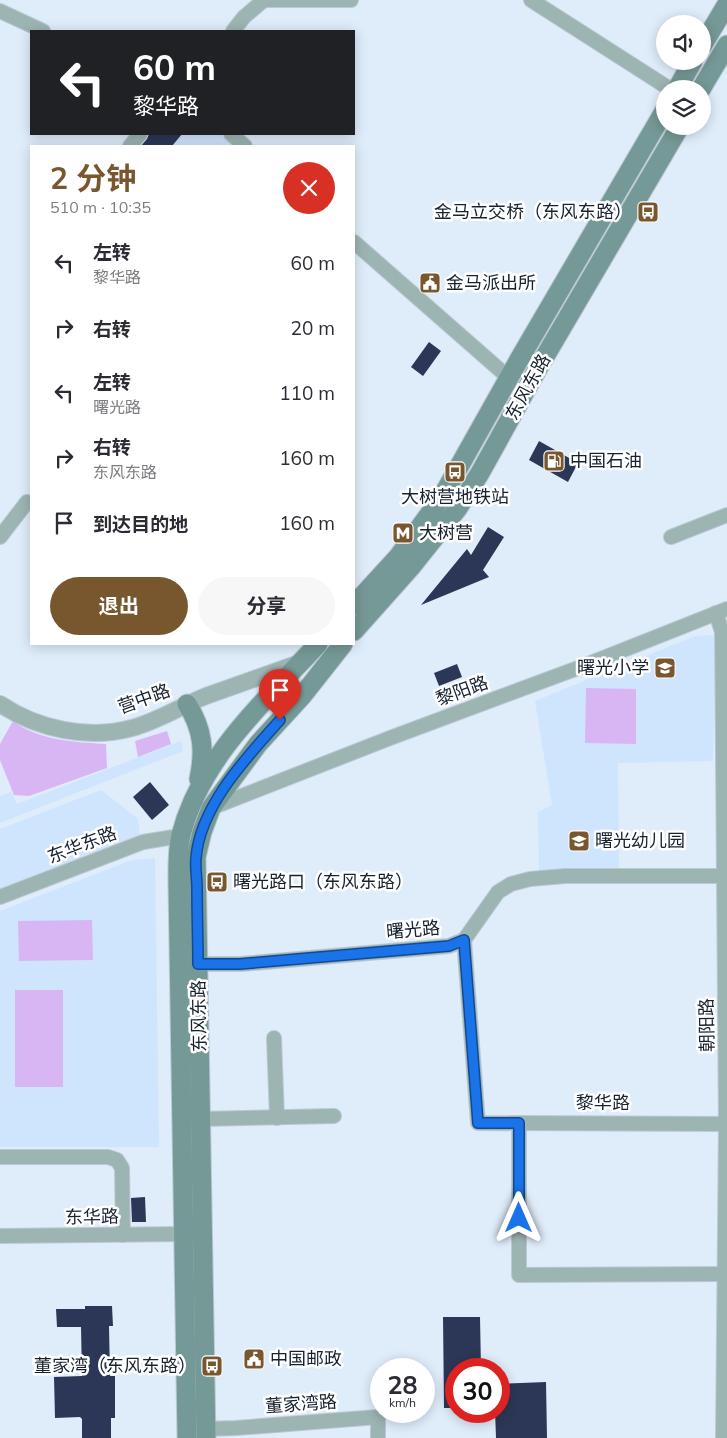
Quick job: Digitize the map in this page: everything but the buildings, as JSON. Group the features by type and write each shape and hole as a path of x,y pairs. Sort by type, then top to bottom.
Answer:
{"main road":[{"path":"711,31 727,4"},
{"path":"706,80 727,45"},
{"name":"东风东路","path":"355,604 398,557 442,497 656,125"},
{"name":"东风东路","path":"355,630 411,567 458,508 675,135"},
{"name":"东风东路","path":"187,1438 178,885 180,836 198,788 212,763 232,737 317,645"},
{"name":"东风东路","path":"206,1433 196,857 202,832 211,808 258,744 302,696 342,645"},
{"path":"188,704 197,720 201,738 202,767 198,788"}],"street":[{"path":"234,30 244,17 264,0 351,0"},
{"path":"531,0 656,80"},
{"path":"0,11 41,30"},
{"path":"131,145 139,135"},
{"path":"232,135 244,145"},
{"path":"355,243 509,378"},
{"path":"0,537 26,502"},
{"path":"671,536 727,515"},
{"name":"朝阳路","path":"722,611 727,1124 722,1438"},
{"name":"黎阳路","path":"211,808 722,611"},
{"name":"营中路","path":"0,704 33,722 79,732 104,732 132,728 188,704 301,662"},
{"name":"东华东路","path":"0,897 144,842 180,836"},
{"name":"曙光路","path":"198,964 240,964 449,946 464,940 498,892 511,884 530,879 565,876 724,876"},
{"name":"黎华路","path":"464,940 478,1123 727,1124"},
{"path":"274,1038 278,1118"},
{"path":"201,1119 334,1116"},
{"path":"519,1123 519,1275 724,1274"},
{"path":"0,1157 108,1157 117,1160 122,1168 123,1235"},
{"name":"东华路","path":"0,1236 184,1234"},
{"name":"董家湾路","path":"206,1433 236,1428 378,1417 378,1438"}],"shaded area":[{"path":"149,135 222,135 235,145 141,145"},
{"name":"曙光小学","path":"715,635 713,761 618,763 619,870 539,870 538,812 552,805 535,701 695,636"},
{"path":"586,688 636,689 636,744 585,743"},
{"path":"13,721 23,728 46,737 106,744 107,768 29,796 14,795 0,760 0,744"},
{"path":"167,731 171,744 138,757 135,741"},
{"path":"181,741 183,751 0,823 0,796 11,792 17,804"},
{"path":"101,790 138,819 140,836 0,891 0,829"},
{"path":"155,858 159,1147 0,1147 0,911 132,860"},
{"path":"92,920 93,960 19,961 18,921"},
{"path":"15,990 63,990 63,1087 15,1087"}],"place":[{"name":"金马立交桥（东风东路）","path":"648,212"},
{"name":"金马派出所","path":"430,283"},
{"name":"中国石油","path":"554,461"},
{"name":"大树营地铁站","path":"455,472"},
{"name":"大树营","path":"403,533"},
{"name":"曙光小学","path":"665,668"},
{"name":"曙光幼儿园","path":"579,841"},
{"name":"曙光路口（东风东路）","path":"217,882"},
{"name":"中国邮政","path":"254,1359"},
{"name":"董家湾（东风东路）","path":"212,1366"}],"route":[{"path":"280,720 258,744 211,808 202,832 196,857 198,964 240,964 449,946 464,940 478,1123 519,1123 519,1218"}]}
